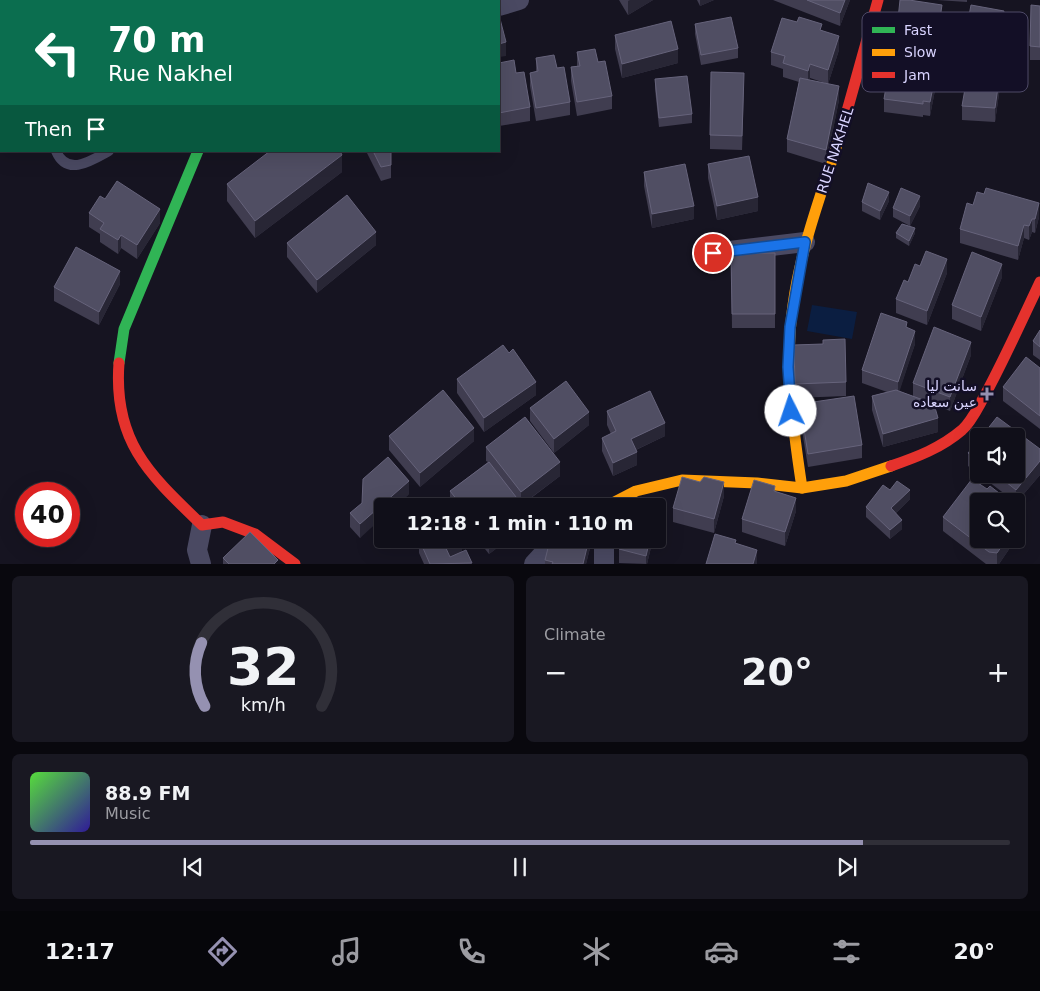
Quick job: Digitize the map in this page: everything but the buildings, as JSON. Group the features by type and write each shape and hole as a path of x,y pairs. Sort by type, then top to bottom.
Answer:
{"street":[{"path":"500,6 519,0"},
{"name":"RUE NAKHEL","path":"802,488 791,411 788,367 790,327 805,242 862,62"},
{"path":"198,152 124,329 119,352 118,383 123,418 132,446 150,473 202,525"},
{"path":"713,253 805,242"},
{"path":"622,498 636,491 682,480 757,483 802,488 846,481 922,455 939,446 962,429 972,418 991,385 1040,282"},
{"path":"202,525 224,522 255,534 295,564"},
{"path":"200,564 197,550 202,525"},
{"path":"534,564 549,548"},
{"path":"604,548 604,564"}],"lane":[{"path":"57,152 68,166 76,166 107,152"}],"water":[{"path":"812,305 857,312 852,339 807,331"}],"traffic: fast":[{"path":"119,363 124,329 198,152"}],"traffic: slow":[{"path":"802,488 791,397 790,328 801,260 842,129"},
{"path":"622,498 636,491 682,480 757,483 802,488 846,481 891,466"}],"traffic: jam":[{"path":"875,12 878,0"},
{"path":"842,129 862,57"},
{"path":"891,466 937,447 962,430 969,422 1000,367 1040,282"},
{"path":"119,363 119,391 122,415 129,436 151,473 202,525 223,522 255,534 295,564"}],"place":[{"name":"سانت ليا عين سعاده","path":"987,394"}],"route":[{"path":"713,253 805,242 790,327 788,367 791,411"}]}
